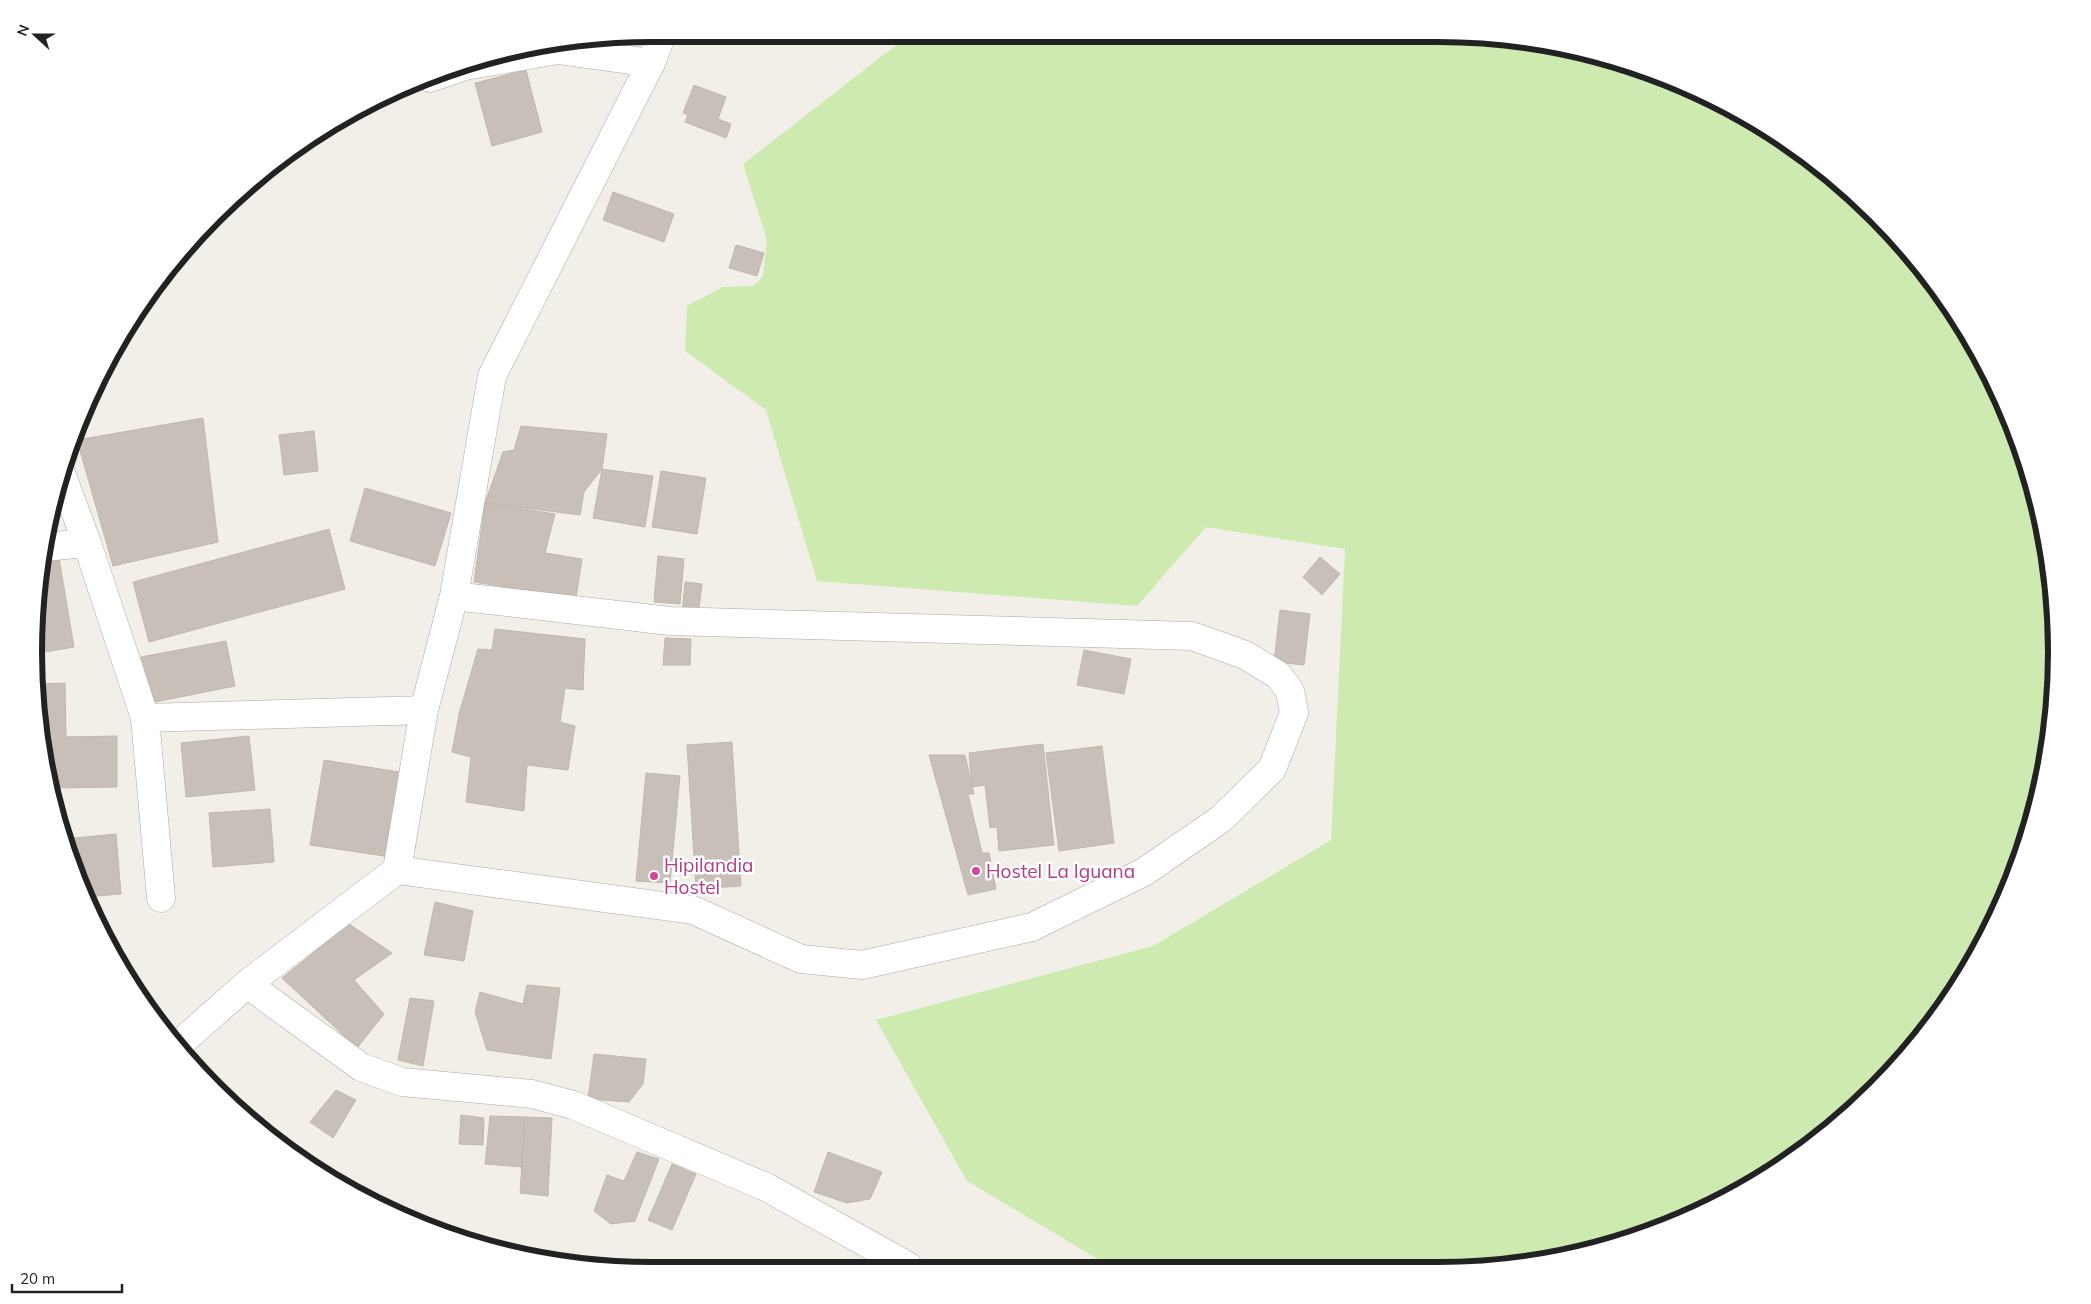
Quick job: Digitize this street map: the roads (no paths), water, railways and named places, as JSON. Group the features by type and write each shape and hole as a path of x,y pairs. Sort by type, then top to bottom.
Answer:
{"street":[{"path":"183,1041 246,984 397,870 424,710 454,596 492,376 655,51 559,50"},
{"path":"66,486 87,543 144,718 161,898"},
{"path":"52,545 87,543"},
{"path":"397,870 693,910 801,960 862,965 1032,927 1144,872 1221,819 1272,769 1294,713 1290,691 1278,674 1245,655 1192,636 670,621 454,596"},
{"path":"144,718 424,710"},
{"path":"246,984 361,1067 402,1082 532,1094 573,1105 766,1187 901,1262"}],"place":[{"name":"Hostel La Iguana","path":"976,871"},
{"name":"Hipilandia Hostel","path":"654,876"}]}
